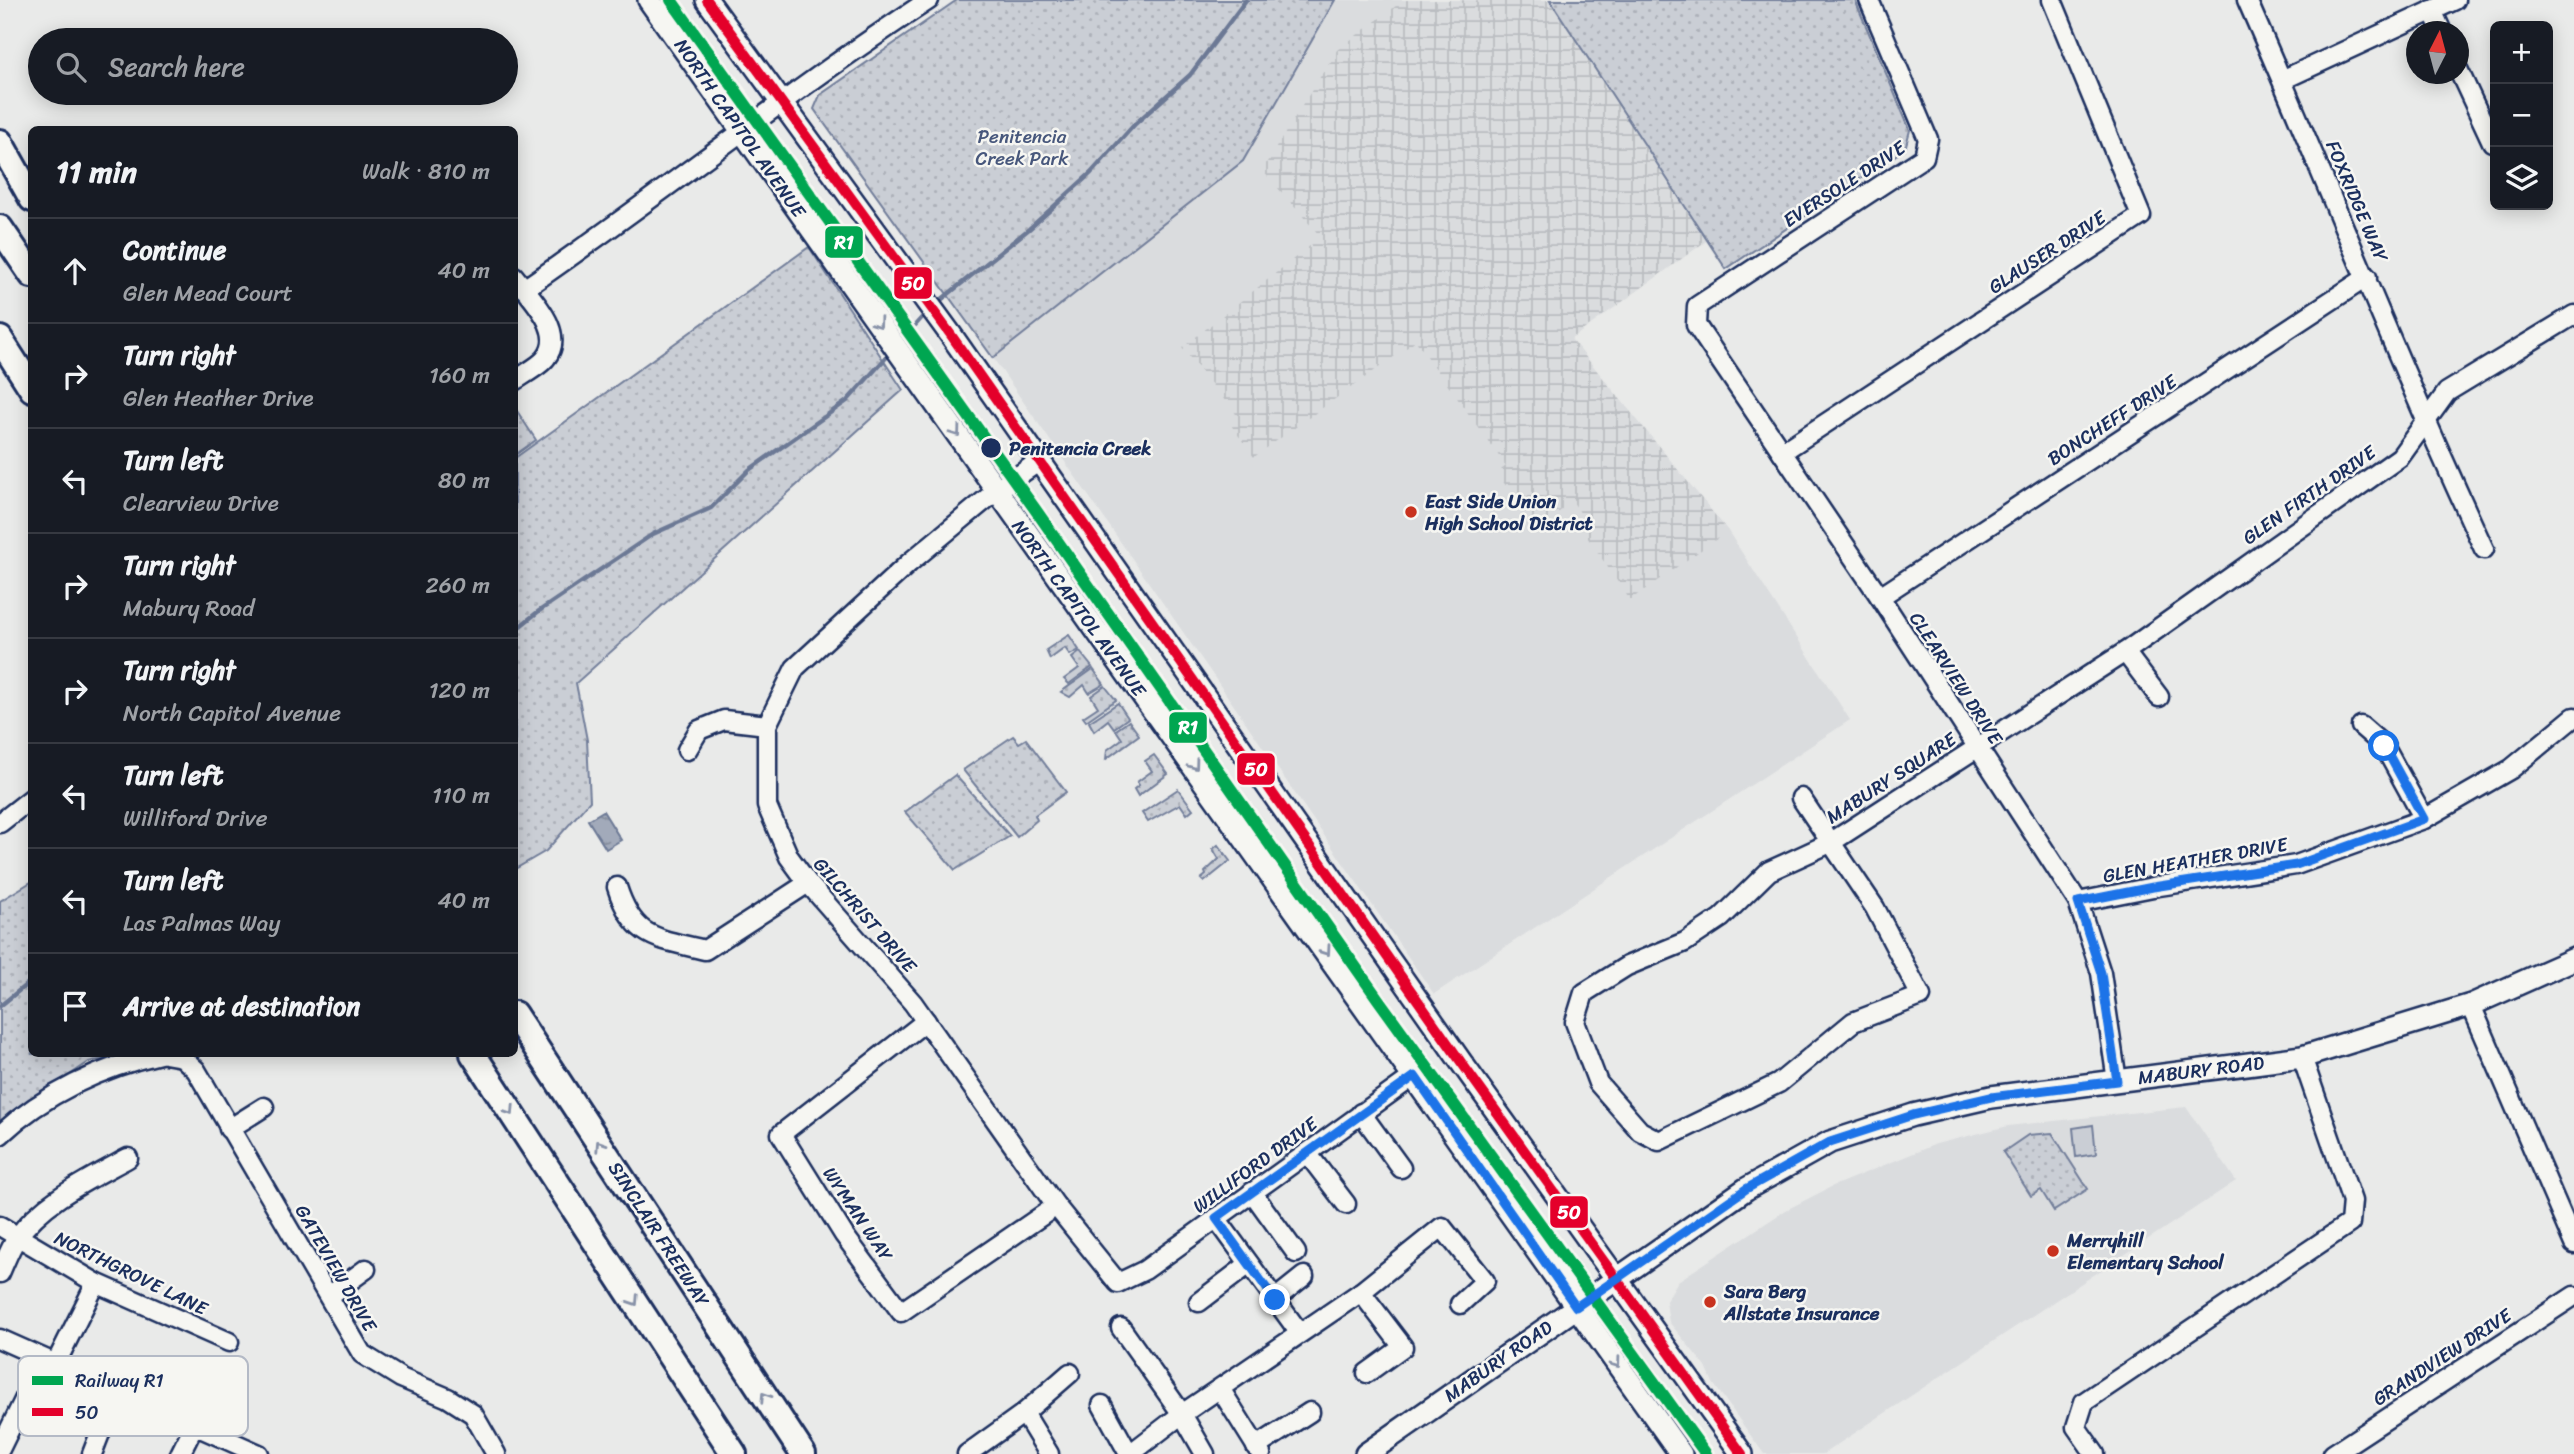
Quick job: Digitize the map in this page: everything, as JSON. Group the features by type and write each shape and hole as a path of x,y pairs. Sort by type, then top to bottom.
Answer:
{"highway":[{"path":"0,142 28,192"},
{"path":"0,156 28,194"},
{"path":"0,228 28,269"},
{"path":"0,339 28,384"},
{"path":"0,373 28,386"},
{"name":"SINCLAIR FREEWAY","path":"518,1020 803,1454"},
{"path":"474,1057 734,1454"}],"main road":[{"name":"NORTH CAPITOL AVENUE","path":"649,0 1681,1454"},
{"path":"707,0 951,335 1038,462 1742,1454"},
{"name":"MABURY ROAD","path":"1366,1454 1746,1189 1830,1142 1913,1115 1978,1100 2302,1057 2471,1006 2574,959"}],"street":[{"path":"518,378 543,361 549,353 552,333 547,319 519,283 743,132 781,102 929,0"},
{"name":"EVERSOLE DRIVE","path":"1696,325 1697,306 1924,157 1928,139 1868,0"},
{"name":"GLAUSER DRIVE","path":"1782,452 2140,216 2052,0"},
{"name":"FOXRIDGE WAY","path":"2246,0 2367,277 2425,421 2484,549"},
{"path":"2282,80 2455,0"},
{"path":"2432,10 2437,21"},
{"path":"2466,84 2490,140"},
{"name":"BONCHEFF DRIVE","path":"1880,597 2367,277"},
{"name":"GLEN FIRTH DRIVE","path":"1975,748 2125,652 2400,457 2447,392 2571,324"},
{"name":"CLEARVIEW DRIVE","path":"1696,325 1880,597 1975,748 2078,902 2101,973 2117,1081"},
{"name":"GILCHRIST DRIVE","path":"1038,462 996,491 909,563 795,668 766,725 767,806 789,857 808,883 870,951 926,1021 1056,1206 1118,1283"},
{"path":"2125,652 2159,697"},
{"name":"GLEN HEATHER DRIVE","path":"2078,902 2153,887 2296,865 2424,819 2511,769 2574,718"},
{"path":"687,750 699,730 724,720 766,725"},
{"path":"2361,726 2384,746 2424,819"},
{"name":"MABURY SQUARE","path":"1801,798 1830,843 1875,908 1922,996 1853,1022 1779,1083 1752,1098 1659,1141 1647,1136 1618,1109 1598,1083 1587,1059 1575,1022 1584,993 1627,966 1685,942 1721,918 1769,871 1830,843 1975,748"},
{"path":"0,823 28,801"},
{"path":"617,887 624,906 647,936 705,950 808,883"},
{"path":"2471,1006 2574,1244"},
{"name":"WYMAN WAY","path":"926,1021 781,1134 844,1235 901,1312 1056,1206"},
{"path":"0,1135 86,1078 128,1061 155,1057"},
{"name":"GATEVIEW DRIVE","path":"173,1057 197,1070 362,1354 401,1378 448,1398 472,1414 487,1450"},
{"path":"2095,1454 2076,1427 2084,1402 2350,1223 2352,1201 2302,1057"},
{"name":"WILLIFORD DRIVE","path":"1118,1283 1145,1270 1415,1076"},
{"path":"229,1129 264,1107"},
{"path":"1361,1113 1401,1168"},
{"path":"1307,1153 1346,1204"},
{"path":"0,1273 16,1239 32,1220 71,1191 128,1158"},
{"path":"1252,1192 1296,1253"},
{"path":"1216,1218 1299,1332"},
{"name":"NORTHGROVE LANE","path":"0,1226 16,1239 96,1283 229,1342"},
{"path":"1102,1405 1130,1454 1182,1414 1221,1390 1299,1332 1361,1292 1442,1227 1485,1281 1460,1304"},
{"path":"1199,1302 1249,1264"},
{"path":"329,1296 366,1269"},
{"path":"1275,1300 1304,1276"},
{"path":"60,1356 96,1283"},
{"path":"1361,1292 1403,1347 1367,1373"},
{"name":"GRANDVIEW DRIVE","path":"2333,1454 2574,1296"},
{"path":"1121,1328 1182,1414 1205,1454"},
{"path":"0,1339 40,1356"},
{"path":"967,1454 1024,1413 1070,1373"},
{"path":"1221,1390 1259,1450 1310,1412"},
{"path":"2,1442 18,1411"},
{"path":"1024,1413 1049,1454"},
{"path":"92,1454 99,1436"},
{"path":"180,1454 189,1436"},
{"path":"217,1436 259,1454"}],"shaded area":[{"path":"1335,0 1550,0 1706,241 1571,339 1728,531 1850,720 1434,994 993,358 1243,161"},
{"path":"1404,0 1550,0 1706,241 1571,339 1728,531 1630,600 1575,519 1581,514 1573,502 1536,528 1497,473 1506,466 1416,341 1254,457 1228,421 1236,414 1182,348 1321,237 1262,170 1337,50"},
{"path":"2186,1107 2236,1181 1823,1454 1764,1454 1713,1383 1706,1367 1669,1322 1666,1301 1678,1281 1786,1210 1833,1186 1936,1144 2008,1126"}],"green space":[{"name":"Penitencia Creek Park","path":"957,0 1335,0 1243,161 993,358 814,109 820,95"},
{"path":"1550,0 1855,0 1910,130 1905,149 1726,269"},
{"path":"809,247 903,390 576,683 587,740 590,801 546,851 518,867 518,456"},
{"path":"518,413 536,440 518,453"},
{"path":"1069,635 1079,650 1070,655 1065,648 1050,659 1046,650"},
{"path":"1080,652 1092,667 1069,684 1064,679 1079,668 1072,658"},
{"path":"1093,669 1104,684 1089,693 1084,685 1070,697 1061,692"},
{"path":"1105,686 1116,700 1086,721 1083,717 1098,707 1091,696"},
{"path":"1118,703 1128,718 1114,728 1108,720 1094,731 1089,722"},
{"path":"1129,721 1139,735 1106,759 1107,750 1122,739 1116,730"},
{"path":"1013,736 1019,743 1026,739 1066,792 1035,815 1037,820 1017,837 963,770"},
{"path":"1154,755 1168,774 1138,796 1134,789 1139,785 1137,782 1152,771 1145,761"},
{"path":"955,775 1010,836 955,870 905,812"},
{"path":"1178,789 1193,809 1187,814 1180,804 1148,822 1142,813"},
{"path":"1218,845 1230,861 1204,882 1201,879 1206,875 1205,872 1219,859 1213,849"},
{"path":"28,884 28,1057 113,1057 89,1062 0,1122 0,901"},
{"path":"2093,1125 2096,1154 2076,1157 2073,1128"},
{"path":"2052,1133 2088,1189 2054,1211 2041,1190 2031,1196 2003,1152 2028,1135"}],"water":[{"path":"603,811 621,840 606,849 588,820"}],"waterway":[{"path":"936,304 1029,229 1091,173 1135,124 1190,75 1246,0"},
{"path":"900,342 927,312"},
{"path":"518,628 653,534 711,508 749,470 847,401 892,351"},
{"path":"0,1006 28,983"}],"rail line":[{"name":"R1","path":"671,0 1035,509 1378,999 1706,1454"}],"transit line":[{"name":"50","path":"707,0 951,335 1461,1062 1742,1454"}],"place":[{"name":"Penitencia Creek","path":"991,448"},
{"name":"East Side Union High School District","path":"1411,512"},
{"name":"Merryhill Elementary School","path":"2053,1251"},
{"name":"Sara Berg Allstate Insurance","path":"1710,1302"}],"route":[{"path":"1275,1300 1216,1218 1415,1076 1576,1307 1746,1189 1830,1142 1913,1115 1991,1097 2117,1081 2101,973 2078,902 2153,887 2296,865 2424,819 2384,746"}]}
